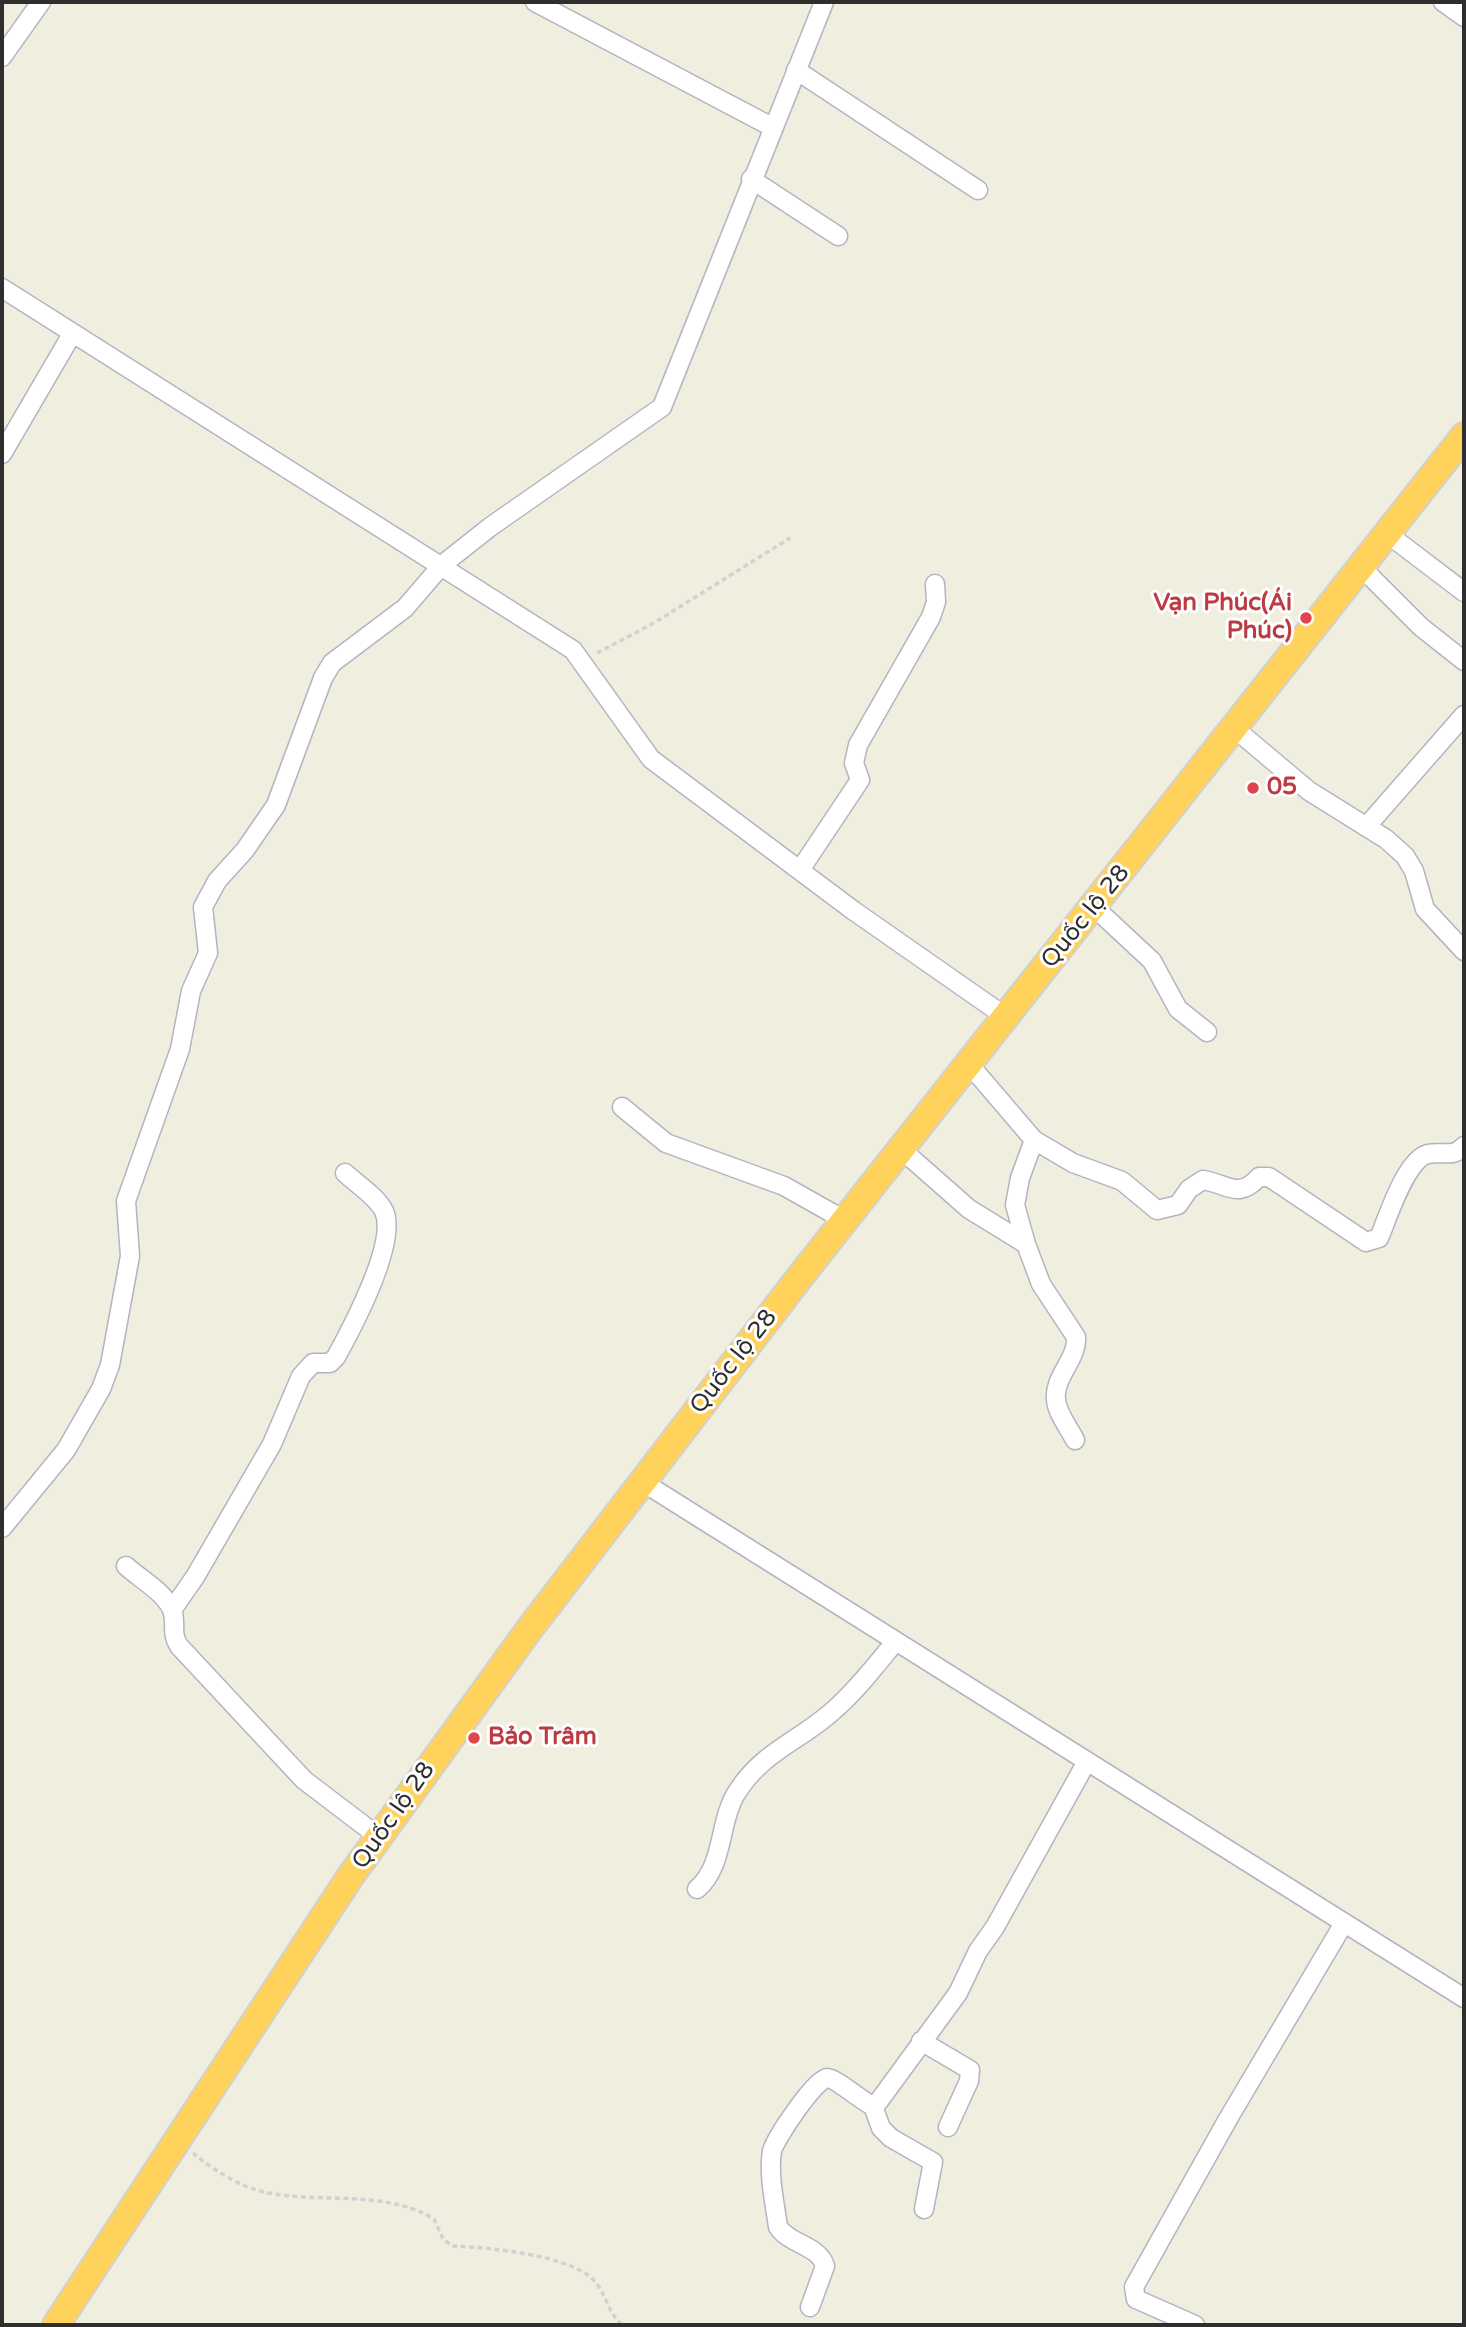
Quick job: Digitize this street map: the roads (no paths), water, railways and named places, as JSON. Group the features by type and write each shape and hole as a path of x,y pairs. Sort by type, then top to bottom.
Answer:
{"highway":[{"name":"Quốc lộ 28","path":"56,2325 264,2006 379,1837 641,1481 1389,535 1464,436"}],"street":[{"path":"2,57 41,2"},
{"path":"535,2 772,127"},
{"path":"2,1528 66,1450 110,1365 130,1256 126,1201 180,1049 191,991 208,953 208,936 202,916 207,895 245,850 276,805 315,698 332,663 405,608 442,565 490,527 662,407 824,2"},
{"path":"1443,2 1464,17"},
{"path":"796,70 978,190"},
{"path":"751,179 838,236"},
{"path":"2,288 573,650 651,759 800,870 1006,1017"},
{"path":"2,454 72,334"},
{"path":"1389,535 1464,592"},
{"path":"1362,568 1420,626 1464,661"},
{"path":"800,870 860,780 854,756 931,617 936,602 935,584"},
{"path":"1366,827 1464,715"},
{"path":"1234,728 1310,791 1386,839 1410,863 1425,909 1464,951"},
{"path":"1094,907 1152,961 1178,1009 1207,1032"},
{"path":"970,1063 1034,1140 1073,1163 1132,1187 1157,1210 1178,1205 1189,1189 1203,1180 1220,1183 1234,1191 1249,1188 1259,1177 1269,1177 1366,1242 1379,1238 1414,1162 1427,1154 1451,1154 1464,1146"},
{"path":"622,1107 666,1143 784,1186 846,1221"},
{"path":"1034,1140 1020,1178 1015,1205 1041,1284 1076,1337 1055,1399 1075,1440"},
{"path":"902,1150 969,1209 1026,1244"},
{"path":"172,1610 195,1577 272,1444 301,1376 313,1363 330,1363 336,1357 379,1264 387,1238 386,1217 382,1207 345,1173"},
{"path":"641,1481 1464,1998"},
{"path":"126,1566 166,1600 172,1610 174,1638 178,1646 304,1780 379,1837"},
{"path":"697,1889 709,1879 726,1817 736,1794 760,1762 834,1710 895,1642"},
{"path":"873,2106 964,1983 978,1951 995,1927 1086,1763"},
{"path":"1195,2325 1136,2299 1133,2292 1136,2282 1344,1923"},
{"path":"921,2041 970,2070 969,2081 948,2127"},
{"path":"810,2306 825,2266 819,2254 791,2241 778,2227 773,2147 811,2089 824,2078 831,2078 873,2106 881,2128 891,2138 933,2162 924,2209"}],"place":[{"name":"Vạn Phúc(Ái Phúc)","path":"1306,618"},
{"name":"05","path":"1253,788"},
{"name":"Bảo Trâm","path":"474,1738"}]}
